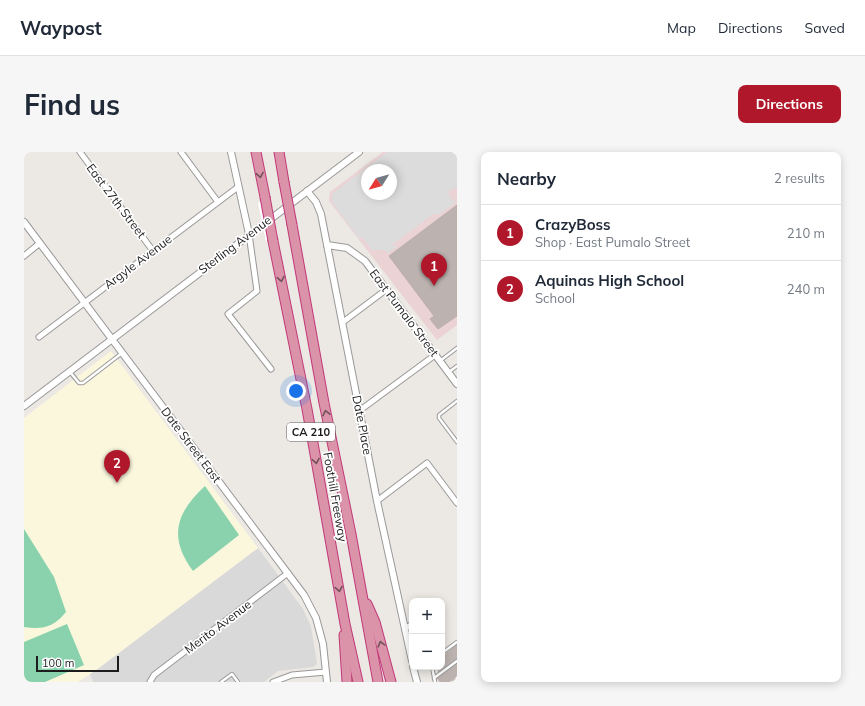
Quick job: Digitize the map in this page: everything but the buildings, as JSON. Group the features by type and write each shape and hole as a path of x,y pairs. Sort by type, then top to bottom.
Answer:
{"highway":[{"name":"Foothill Freeway","path":"256,152 307,410 358,682"},
{"name":"Foothill Freeway","path":"279,152 324,403 362,592 378,682"},
{"path":"362,592 375,622 391,682"},
{"path":"346,624 344,643 347,682"}],"street":[{"name":"East 27th Street","path":"80,152 153,250"},
{"path":"181,152 218,202"},
{"path":"231,152 249,234 257,291 228,314 271,369"},
{"name":"Sterling Avenue","path":"24,406 359,152"},
{"name":"Argyle Avenue","path":"39,336 238,187"},
{"name":"Date Place","path":"307,191 316,202 321,214 377,501 409,647"},
{"name":"Date Street East","path":"24,222 304,595 316,618 323,644 327,682"},
{"path":"24,256 40,244"},
{"name":"East Pumalo Street","path":"327,245 347,248 365,261 457,384"},
{"path":"343,322 386,289"},
{"path":"359,411 435,355"},
{"path":"377,501 427,463 457,503"},
{"name":"Merito Avenue","path":"150,682 154,675 288,573"},
{"path":"405,629 409,626"},
{"path":"414,670 417,682"},
{"path":"273,682 284,680 292,675 326,672"}],"lane":[{"path":"440,361 457,348"},
{"path":"70,371 81,384 122,353"},
{"path":"449,372 457,366"},
{"path":"457,401 439,415 439,418 457,442"},
{"path":"445,651 457,642"},
{"path":"434,678 457,661"},
{"path":"433,670 435,682"},
{"path":"220,682 232,674 238,682"}],"shaded area":[{"path":"383,152 457,152 457,325 437,340 329,201 330,192 361,169 361,200 397,200 397,164 367,164"},
{"path":"387,152 457,152 457,187 448,192 452,200 456,202 440,214 433,214 392,245 397,247 388,253 384,250 372,250 361,236 360,240 332,202 332,194 361,172 361,200 397,200 397,164 371,164"},
{"path":"111,351 258,548 99,668 78,682 24,682 24,418"},
{"path":"258,548 303,609 311,627 317,664 313,667 278,671 264,682 93,682 90,674"}],"green space":[{"path":"205,486 239,535 193,571 185,559 180,547 178,536 179,526 187,506"},
{"path":"24,529 54,577 66,612 57,621 42,628 24,627"},
{"path":"67,624 84,665 45,682 24,682 24,642"}],"pier":[{"path":"270,195 278,236 266,242 258,203"}],"place":[{"name":"CrazyBoss","path":"434,286"},
{"name":"Aquinas High School","path":"117,483"}]}
